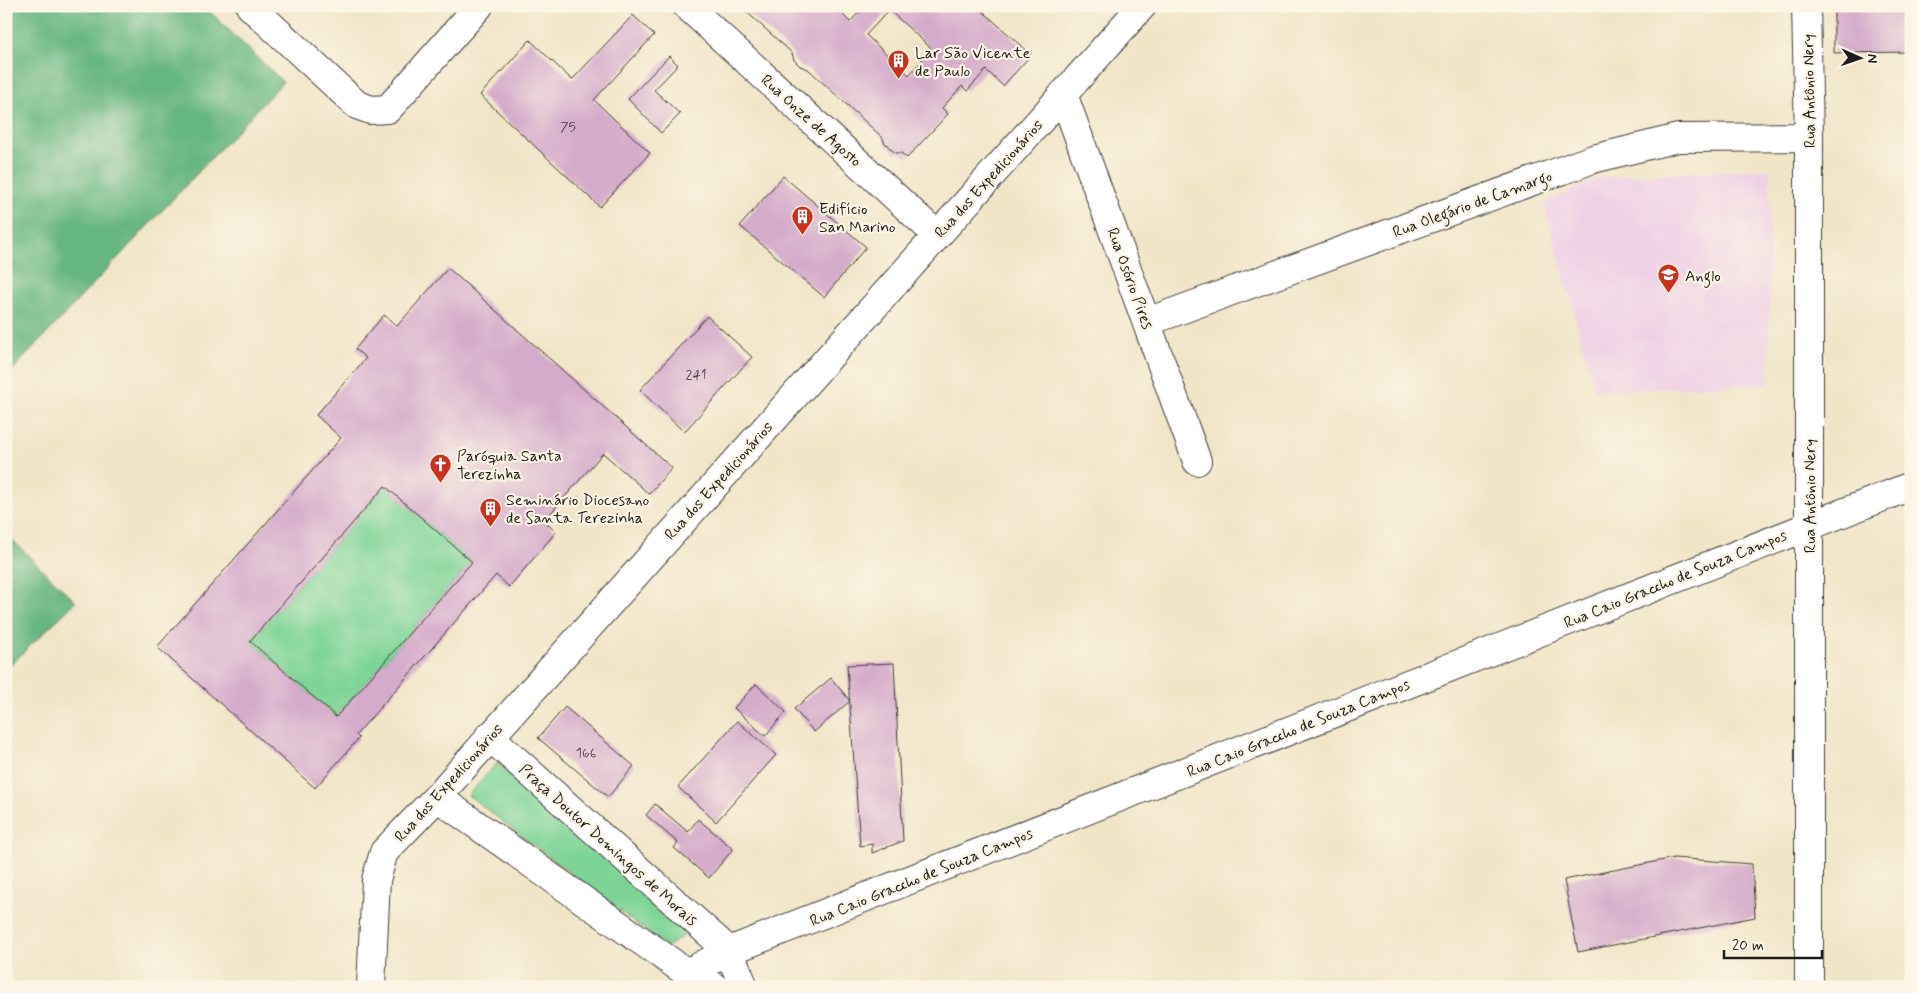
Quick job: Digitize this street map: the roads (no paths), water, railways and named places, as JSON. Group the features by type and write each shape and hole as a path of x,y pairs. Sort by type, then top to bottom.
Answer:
{"street":[{"path":"250,6 357,106 372,110 388,109 479,6"},
{"name":"Rua Onze de Agosto","path":"687,6 937,235"},
{"name":"Rua dos Expedicionários","path":"371,987 376,880 384,852 437,797 489,736 1142,6"},
{"name":"Rua Antônio Nery","path":"1806,6 1809,137 1809,987"},
{"name":"Rua Osório Pires","path":"1063,94 1197,462"},
{"name":"Rua Olegário de Camargo","path":"1147,322 1593,159 1678,138 1809,137"},
{"name":"Rua Caio Graccho de Souza Campos","path":"687,973 729,951 1911,486"},
{"name":"Praça Doutor Domingos de Morais","path":"489,736 729,951"},
{"path":"437,797 687,973 714,987"},
{"path":"729,951 744,987"}],"place":[{"name":"Lar São Vicente de Paulo","path":"899,80"},
{"name":"Edifício San Marino","path":"803,236"},
{"name":"Anglo","path":"1669,294"},
{"name":"Paróquia Santa Terezinha","path":"441,483"},
{"name":"Seminário Diocesano de Santa Terezinha","path":"490,527"}]}
